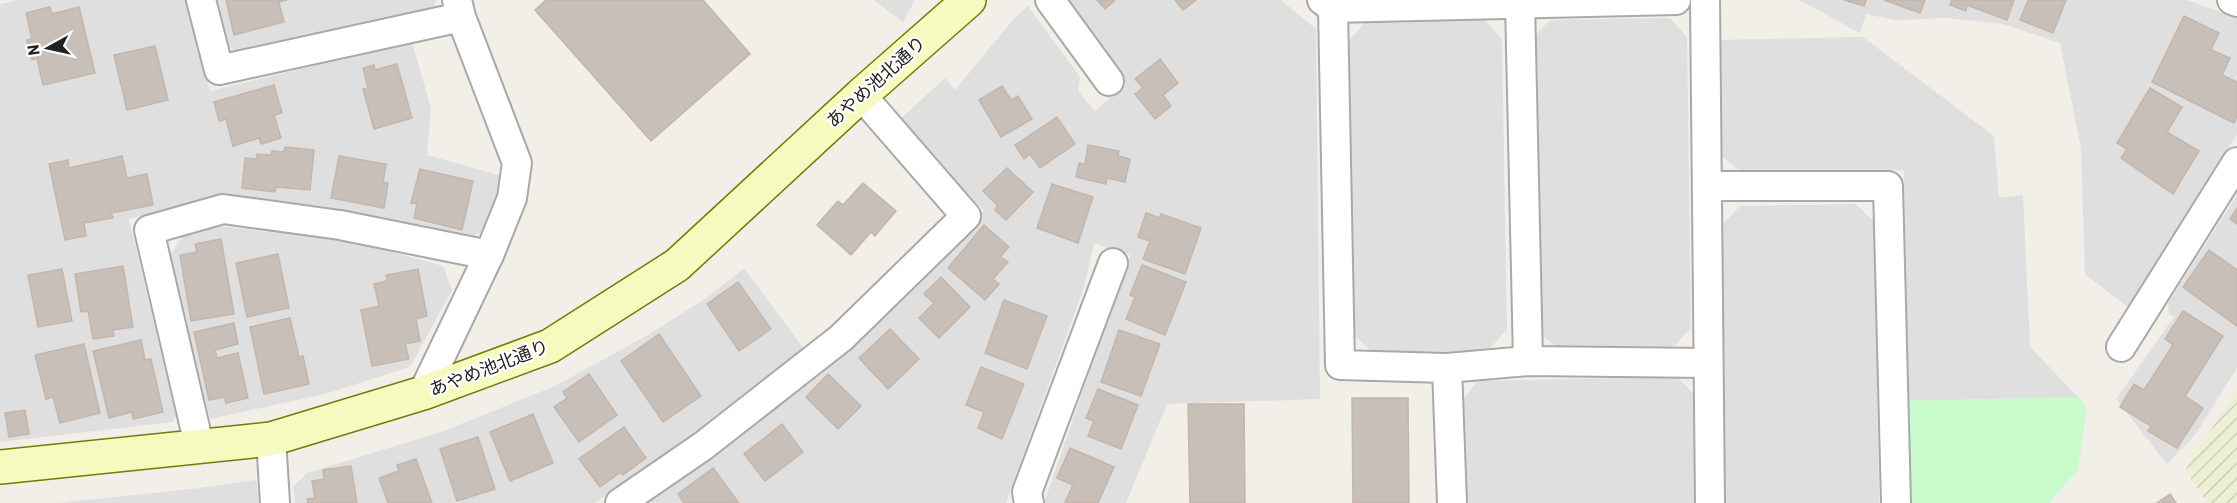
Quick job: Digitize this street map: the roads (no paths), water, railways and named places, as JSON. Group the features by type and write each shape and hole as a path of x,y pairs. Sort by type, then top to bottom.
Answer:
{"street":[{"path":"201,0 219,70 459,9 517,163 512,198 489,255 423,393"},
{"name":"あやめ池北通り","path":"0,467 199,445 271,440 423,393 550,346 677,265 861,95 969,0"},
{"path":"1050,0 1109,81"},
{"path":"1676,0 1328,4 1340,365 1447,368 1528,361 1708,363"},
{"path":"1705,0 1710,503"},
{"path":"2232,0 2237,2"},
{"path":"1520,3 1528,361"},
{"path":"620,503 703,446 841,338 966,216 861,95"},
{"path":"2121,347 2237,162"},
{"path":"1708,186 1888,186 1896,503"},
{"path":"199,445 149,230 223,209 340,225 489,255"},
{"path":"1029,503 1027,492 1113,263"},
{"path":"1447,368 1452,503"},
{"path":"271,440 275,503"}]}
